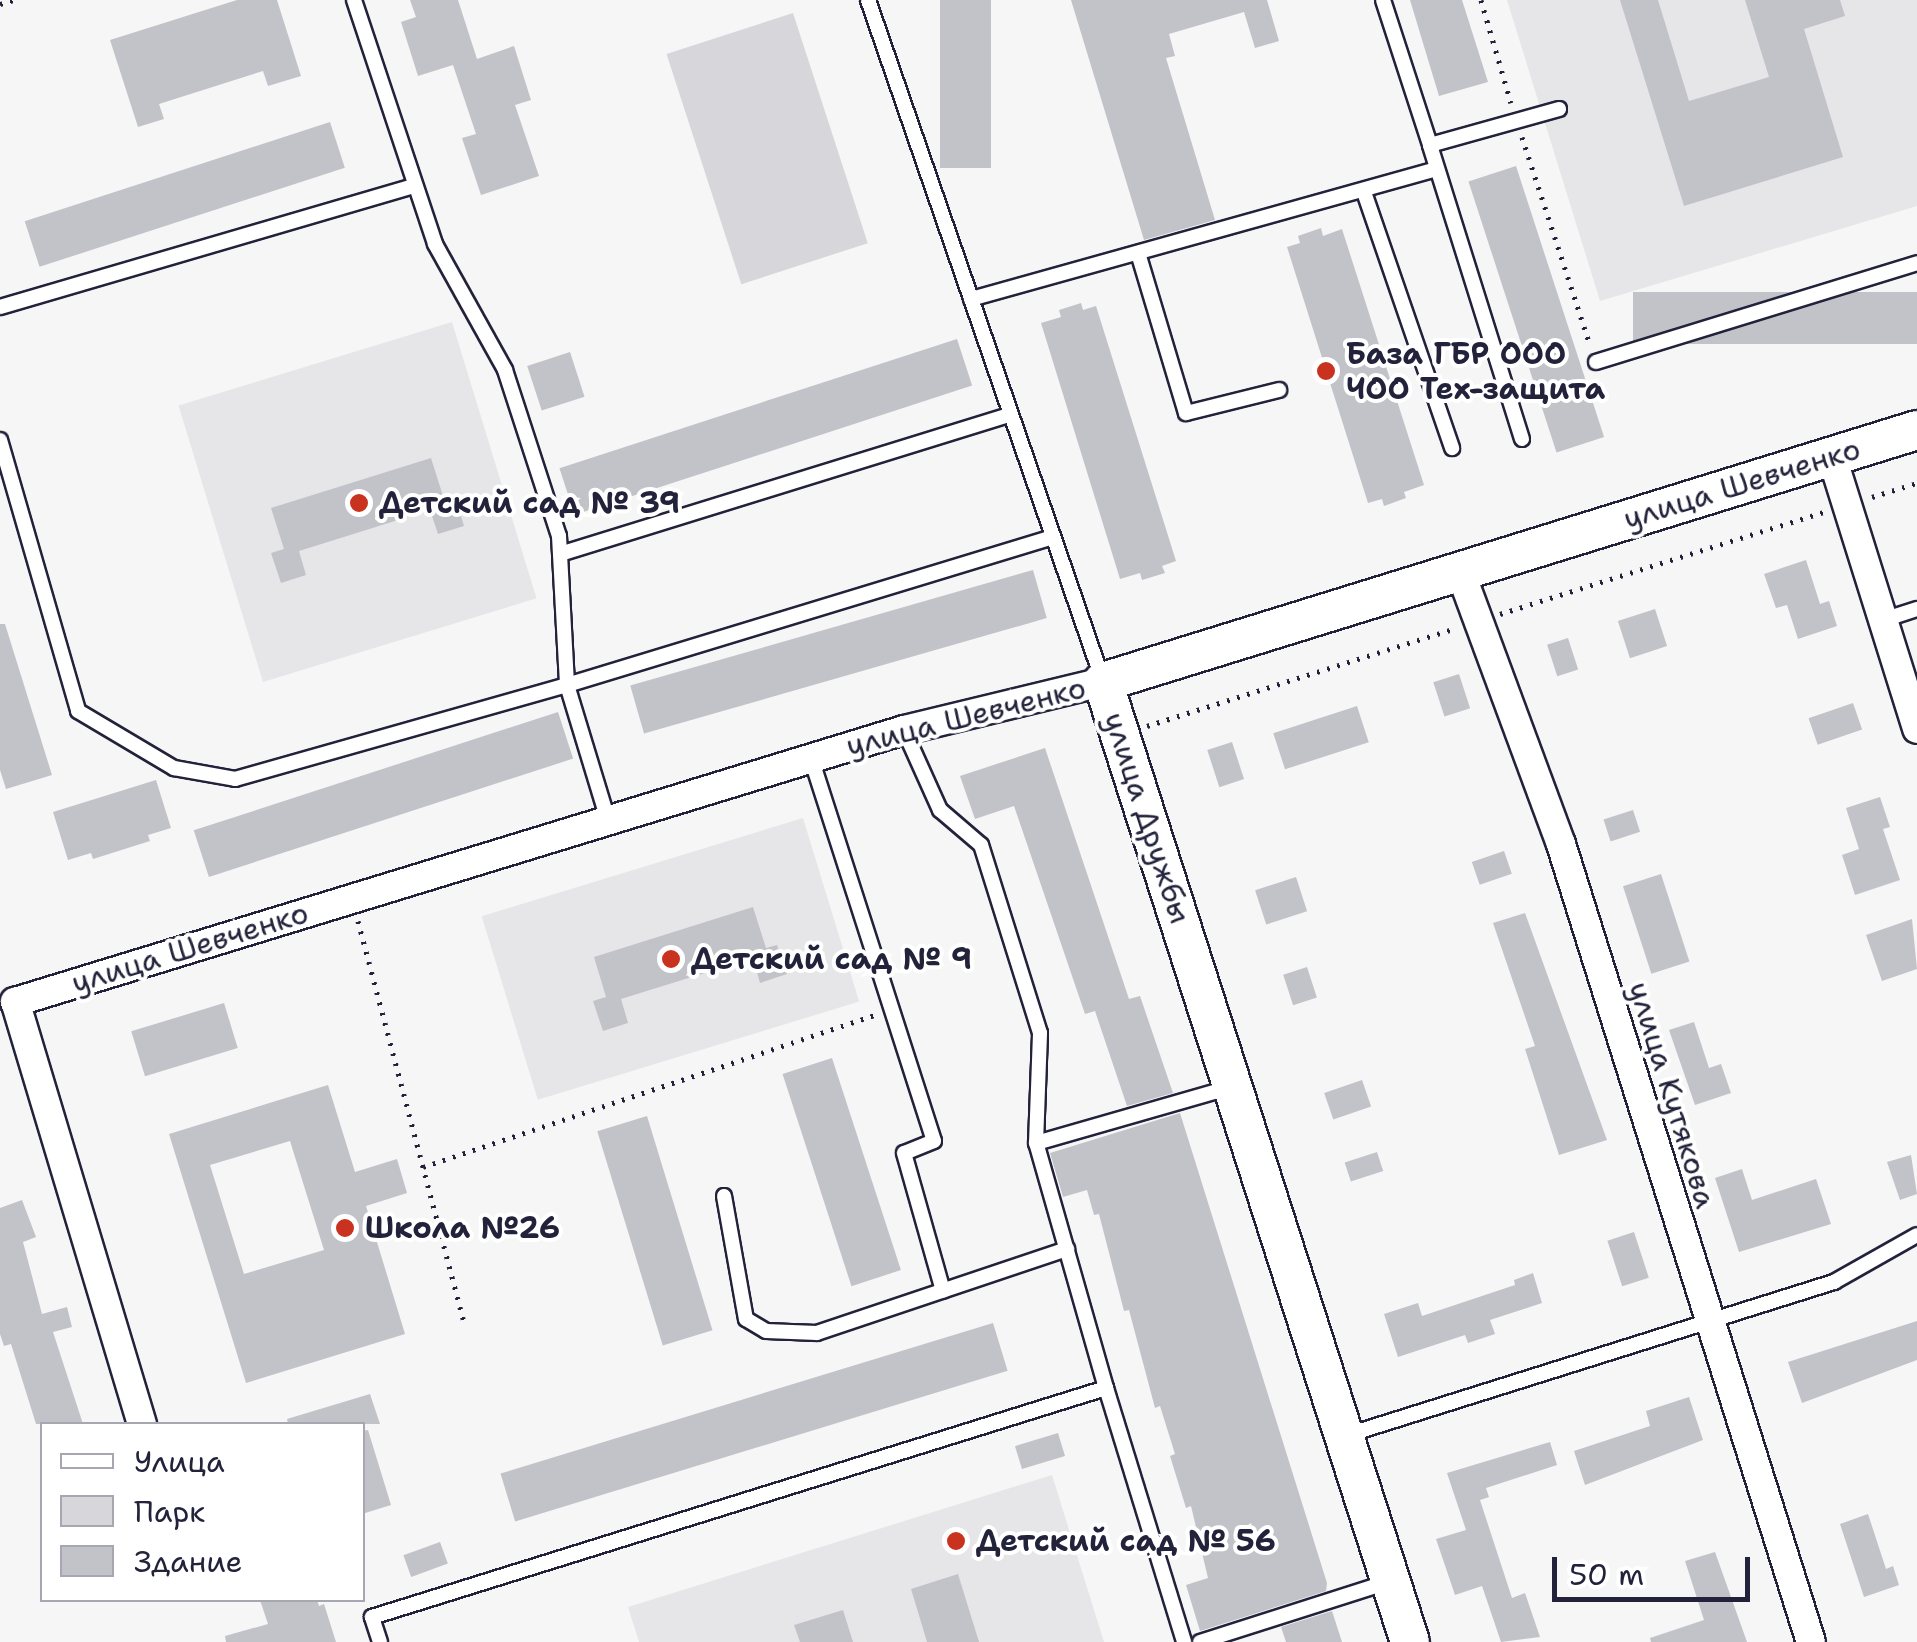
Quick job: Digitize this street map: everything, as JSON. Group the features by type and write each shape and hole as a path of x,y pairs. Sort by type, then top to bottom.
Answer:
{"street":[{"name":"улица Шевченко","path":"141,1422 15,1002 904,730 1104,682 1917,430"},
{"path":"1832,457 1917,729"},
{"name":"улица Кутякова","path":"1460,572 1561,844 1811,1642"},
{"name":"улица Дружбы","path":"1104,682 1410,1642"}],"lane":[{"path":"354,0 434,244 505,370 559,536 567,685 608,820"},
{"name":"улица Дружбы","path":"868,0 1104,682"},
{"path":"1382,0 1522,439"},
{"path":"1430,145 1559,109"},
{"path":"972,299 1436,170"},
{"path":"0,307 415,186"},
{"path":"1364,192 1452,448"},
{"path":"1138,254 1186,413 1279,390"},
{"path":"1596,362 1917,262"},
{"path":"560,554 1011,414"},
{"path":"0,440 78,711 174,768 235,780 567,685 1053,537"},
{"path":"1883,620 1917,609"},
{"path":"904,730 940,810 981,844 1040,1032 1036,1142 1184,1642"},
{"path":"812,758 934,1141 904,1153 943,1291"},
{"path":"1036,1142 1234,1086"},
{"path":"724,1196 746,1318 766,1331 816,1333 1066,1248"},
{"path":"1344,1436 1834,1282 1917,1235"},
{"path":"380,1642 372,1617 1106,1388"},
{"path":"1200,1642 1242,1635 1389,1582"}],"path":[{"path":"0,4 14,0"},
{"path":"1481,0 1596,362"},
{"path":"1120,734 1917,483"},
{"path":"352,899 464,1321"},
{"path":"424,1167 892,1009"}],"shaded area":[{"path":"1507,0 1917,0 1917,206 1600,301"},
{"name":"Детский сад № 39","path":"452,322 536,598 263,682 178,406"},
{"name":"Детский сад № 9","path":"803,818 859,1002 538,1100 482,916"},
{"name":"Детский сад № 56","path":"1052,1475 1104,1642 639,1642 628,1607"}],"green space":[{"path":"793,13 868,243 741,284 667,54"}],"building":[{"path":"237,0 277,0 301,76 268,86 263,71 159,104 164,119 138,127 110,40"},
{"path":"410,0 458,0 477,59 514,46 531,100 515,105 539,176 481,195 462,138 476,134 453,65 418,76 401,22 416,17"},
{"path":"940,0 991,0 991,168 940,168"},
{"path":"1071,0 1267,0 1279,41 1255,48 1244,12 1169,34 1175,56 1166,58 1215,220 1144,240"},
{"path":"1410,0 1462,0 1488,82 1439,96"},
{"path":"1620,0 1658,0 1689,101 1769,77 1745,0 1840,0 1845,16 1804,29 1843,157 1684,206"},
{"path":"330,122 345,168 40,267 25,221"},
{"path":"1516,166 1604,437 1557,453 1468,181"},
{"path":"1321,228 1323,236 1342,229 1424,485 1404,492 1406,498 1384,506 1382,499 1368,503 1287,247 1300,243 1298,236"},
{"path":"1633,292 1917,292 1917,344 1633,344"},
{"path":"1081,303 1083,310 1096,306 1176,561 1162,566 1165,573 1142,580 1140,573 1120,579 1041,323 1061,317 1059,310"},
{"path":"957,339 972,386 575,515 559,468"},
{"path":"570,352 585,397 542,411 527,366"},
{"path":"431,458 444,499 455,496 464,526 438,534 430,510 299,551 306,575 281,583 271,553 284,549 271,508"},
{"path":"1806,560 1820,604 1829,601 1837,626 1798,639 1787,605 1776,608 1764,574"},
{"path":"1033,570 1047,618 644,734 630,685"},
{"path":"1655,609 1667,646 1630,658 1618,621"},
{"path":"0,624 5,624 52,775 6,789 0,770"},
{"path":"1568,638 1578,669 1557,676 1547,645"},
{"path":"1459,674 1470,708 1444,717 1433,682"},
{"path":"1853,703 1862,729 1818,745 1809,718"},
{"path":"1357,706 1369,742 1285,769 1273,733"},
{"path":"558,712 573,759 209,877 194,830"},
{"path":"1232,742 1244,779 1219,787 1207,750"},
{"path":"1045,748 1129,999 1140,996 1173,1093 1127,1106 1095,1011 1085,1014 1014,806 975,819 960,776"},
{"path":"156,780 171,828 148,835 150,841 93,859 91,853 68,860 53,812"},
{"path":"1880,797 1890,827 1883,829 1900,880 1855,895 1842,855 1859,849 1846,808"},
{"path":"1633,810 1640,832 1611,841 1604,820"},
{"path":"1504,851 1512,874 1480,885 1472,862"},
{"path":"1661,874 1689,961 1651,974 1623,886"},
{"path":"1296,877 1307,911 1266,925 1255,890"},
{"path":"753,907 766,948 777,945 787,974 760,983 753,958 621,999 628,1023 603,1031 593,1001 606,997 594,957"},
{"path":"1525,913 1607,1140 1559,1155 1525,1049 1535,1046 1493,923"},
{"path":"1912,919 1917,969 1882,981 1866,935"},
{"path":"1307,967 1317,997 1293,1005 1283,975"},
{"path":"224,1003 238,1048 145,1076 131,1031"},
{"path":"1694,1022 1709,1068 1721,1064 1731,1093 1695,1105 1669,1030"},
{"path":"832,1058 901,1270 851,1286 783,1074"},
{"path":"1362,1080 1371,1106 1333,1119 1324,1093"},
{"name":"Школа №26","path":"328,1085 355,1172 397,1159 407,1193 366,1206 405,1334 246,1383 169,1134","holes":["290,1141 324,1250 244,1274 210,1165"]},
{"path":"1180,1113 1327,1583 1326,1591 1200,1631 1186,1585 1208,1578 1191,1506 1186,1508 1170,1456 1175,1454 1160,1406 1155,1408 1129,1310 1124,1311 1099,1214 1094,1215 1087,1190 1063,1197 1050,1153"},
{"path":"647,1116 712,1330 663,1345 597,1131"},
{"path":"1377,1152 1383,1171 1351,1182 1345,1163"},
{"path":"1911,1155 1917,1194 1900,1200 1887,1162"},
{"path":"1742,1169 1752,1200 1816,1179 1831,1224 1739,1252 1715,1178"},
{"path":"22,1200 36,1237 23,1242 42,1314 67,1307 72,1327 53,1332 82,1422 36,1424 11,1344 4,1346 0,1334 0,1208"},
{"path":"1634,1232 1649,1278 1622,1286 1607,1241"},
{"path":"1533,1273 1542,1303 1490,1320 1495,1334 1468,1343 1465,1335 1398,1357 1384,1314 1418,1303 1422,1316 1515,1285 1514,1280"},
{"path":"1917,1321 1917,1360 1802,1403 1788,1362"},
{"path":"993,1323 1008,1371 515,1521 501,1474"},
{"path":"370,1394 380,1424 288,1422 287,1419"},
{"path":"1689,1397 1703,1440 1585,1485 1574,1451 1650,1426 1646,1411"},
{"path":"365,1430 391,1505 365,1513"},
{"path":"1058,1433 1065,1456 1022,1469 1015,1446"},
{"path":"1550,1442 1557,1465 1486,1488 1489,1497 1480,1500 1512,1598 1525,1593 1540,1637 1501,1642 1482,1586 1455,1595 1436,1539 1466,1530 1447,1473"},
{"path":"1868,1514 1886,1569 1893,1566 1899,1585 1864,1597 1840,1524"},
{"path":"440,1542 448,1564 411,1577 403,1555"},
{"path":"1715,1552 1747,1642 1651,1642 1650,1638 1704,1620 1685,1561"},
{"path":"958,1574 979,1642 927,1642 911,1589"},
{"path":"261,1602 318,1602 319,1606 324,1604 336,1642 226,1642 225,1636 268,1624"},
{"path":"843,1610 853,1642 800,1642 794,1625"},
{"path":"1332,1611 1342,1642 1286,1642 1281,1627"}],"place":[{"name":"База ГБР ООО ЧОО Тех-защита","path":"1326,371"},
{"name":"Детский сад № 39","path":"359,503"},
{"name":"Детский сад № 9","path":"671,959"},
{"name":"Школа №26","path":"345,1228"},
{"name":"Детский сад № 56","path":"956,1541"}]}
